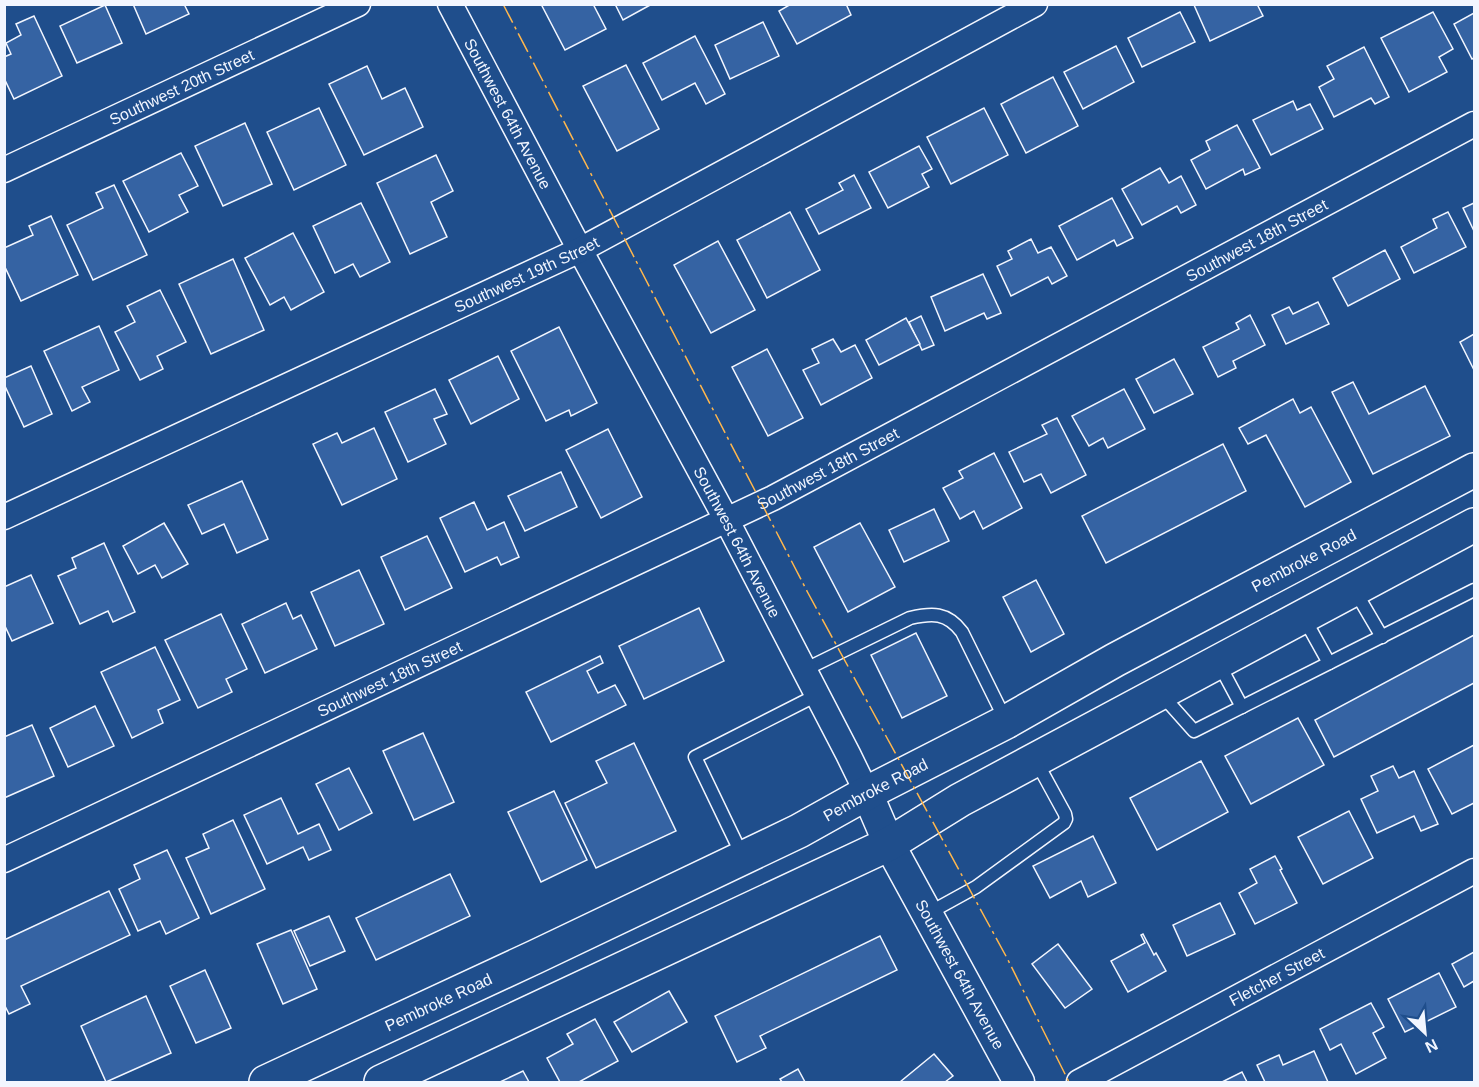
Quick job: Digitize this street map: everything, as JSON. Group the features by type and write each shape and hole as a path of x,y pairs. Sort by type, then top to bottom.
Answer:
{"main road":[{"name":"Pembroke Road","path":"266,1083 800,831 867,793 1006,722 1115,660 1474,470"},
{"path":"381,1083 889,844 960,800 1355,590 1470,532"},
{"path":"304,1083 480,999 535,957"}],"street":[{"name":"Southwest 20th Street","path":"4,170 358,4"},
{"name":"Southwest 64th Avenue","path":"450,4 726,519 867,793 889,844 1019,1083"},
{"name":"Southwest 19th Street","path":"4,517 580,250 1035,4"},
{"name":"Southwest 18th Street","path":"4,860 772,498 1474,124"},
{"name":"Fletcher Street","path":"1079,1083 1474,871"}],"lane":[{"path":"1355,590 1382,637"},
{"path":"1160,693 1194,730 1474,590"},
{"path":"804,670 910,618 925,615 944,617 951,620 962,632 1006,722"},
{"path":"1304,617 1329,663"},
{"path":"1218,663 1242,707"},
{"path":"743,858 695,757 817,695"},
{"path":"927,914 976,886 1064,823 1065,814 1035,760"}],"building":[{"path":"133,4 184,4 189,14 146,34"},
{"path":"541,4 593,4 606,29 565,50"},
{"path":"615,4 652,4 623,20"},
{"path":"791,4 846,4 851,15 797,44 779,11"},
{"path":"1257,4 1263,16 1210,41 1194,5"},
{"path":"105,5 122,43 77,63 60,26"},
{"path":"1180,12 1195,42 1142,67 1128,38"},
{"path":"1433,12 1453,49 1439,57 1447,72 1409,92 1381,38"},
{"path":"1474,13 1474,58 1472,59 1454,24"},
{"path":"34,16 62,76 14,99 4,78 4,57 11,54 6,43 21,35 16,24"},
{"path":"763,22 779,56 730,79 715,45"},
{"path":"695,36 725,94 706,104 695,83 662,100 643,63"},
{"path":"1116,46 1134,82 1083,109 1064,72"},
{"path":"1364,47 1389,97 1375,104 1371,98 1334,117 1319,87 1334,79 1327,66"},
{"path":"626,65 659,129 617,151 583,86"},
{"path":"367,66 382,99 405,88 423,127 364,155 329,84"},
{"path":"1053,77 1078,126 1026,153 1001,104"},
{"path":"1293,101 1297,110 1310,104 1323,129 1271,155 1253,120"},
{"path":"319,108 346,165 294,190 267,132"},
{"path":"984,108 1008,155 951,184 927,137"},
{"path":"245,123 272,184 223,206 195,146"},
{"path":"1237,125 1260,168 1245,175 1243,169 1206,189 1191,160 1210,150 1206,141"},
{"path":"919,146 932,169 922,174 929,187 888,208 869,172"},
{"path":"181,153 198,186 179,195 188,212 149,232 123,181"},
{"path":"436,155 453,191 431,202 447,237 410,254 377,183"},
{"path":"1160,168 1169,183 1181,176 1196,205 1181,213 1177,206 1142,225 1122,189"},
{"path":"854,175 871,208 819,234 806,209 843,190 839,183"},
{"path":"114,185 147,255 93,280 67,225 103,208 96,193"},
{"path":"1112,198 1133,238 1117,246 1114,240 1077,260 1059,226"},
{"path":"361,203 390,262 360,277 353,264 335,273 313,226"},
{"path":"1474,203 1474,231 1463,208"},
{"path":"790,212 820,270 767,298 737,240"},
{"path":"1448,212 1466,247 1414,273 1401,247 1437,228 1433,219"},
{"path":"51,216 78,275 21,301 4,265 4,248 33,235 29,226"},
{"path":"293,233 324,292 291,310 284,297 270,305 245,258"},
{"path":"1031,239 1038,253 1051,247 1067,276 1052,284 1048,277 1011,296 997,266 1012,259 1008,251"},
{"path":"718,241 755,310 711,333 674,265"},
{"path":"1385,250 1400,279 1348,306 1333,278"},
{"path":"233,259 264,330 211,354 179,284"},
{"path":"983,274 1001,313 987,319 984,313 945,331 931,297"},
{"path":"160,290 186,342 157,356 163,369 140,380 115,332 135,322 127,306"},
{"path":"1318,302 1329,324 1286,344 1272,315 1289,307 1293,314"},
{"path":"1250,315 1265,345 1233,361 1236,368 1218,377 1203,347 1239,329 1236,323"},
{"path":"921,316 934,345 922,350 909,322"},
{"path":"906,318 920,344 879,365 866,340"},
{"path":"99,326 119,370 82,387 90,402 72,411 44,351"},
{"path":"559,327 597,403 571,416 569,410 546,421 511,351"},
{"path":"1474,334 1474,370 1460,342"},
{"path":"833,339 841,352 855,345 872,378 821,405 803,370 819,363 812,349"},
{"path":"767,349 803,418 768,436 732,367"},
{"path":"498,356 519,399 471,424 449,380"},
{"path":"1174,359 1193,394 1154,413 1136,379"},
{"path":"31,366 52,414 24,427 4,384 4,378"},
{"path":"1353,382 1369,414 1425,386 1450,436 1373,474 1332,392"},
{"path":"435,389 447,414 434,419 446,444 408,462 385,412"},
{"path":"1124,389 1145,429 1108,448 1103,438 1089,446 1072,416"},
{"path":"1293,399 1300,413 1311,407 1351,482 1305,507 1266,435 1248,444 1239,428"},
{"path":"1057,418 1086,475 1051,493 1041,474 1024,482 1009,452 1047,434 1042,425"},
{"path":"374,428 397,479 342,505 313,444 337,433 342,443"},
{"path":"608,429 642,497 601,518 566,450"},
{"path":"1223,444 1246,491 1106,563 1082,516"},
{"path":"994,453 1022,508 983,529 974,511 960,519 943,488 963,478 959,471"},
{"path":"561,472 577,507 525,531 508,496"},
{"path":"242,481 268,539 237,553 224,524 202,534 188,505"},
{"path":"474,502 487,530 504,522 519,557 501,565 497,557 465,572 440,518"},
{"path":"934,509 949,541 904,562 889,530"},
{"path":"164,523 188,564 162,578 155,565 138,574 123,546"},
{"path":"860,523 895,587 848,612 814,547"},
{"path":"427,536 452,588 405,610 381,557"},
{"path":"104,543 135,612 113,622 108,611 80,624 58,576 76,568 72,558"},
{"path":"359,570 384,624 335,646 311,592"},
{"path":"31,575 53,623 12,641 4,624 4,587"},
{"path":"1036,580 1064,634 1031,652 1003,597"},
{"path":"286,603 293,619 301,615 317,649 265,673 242,624"},
{"path":"699,608 724,661 644,699 619,646"},
{"path":"221,614 247,669 226,679 232,692 198,708 165,640"},
{"path":"916,633 947,696 902,718 871,655"},
{"path":"1474,635 1474,683 1334,757 1315,720"},
{"path":"155,647 180,700 158,710 163,723 132,738 101,672"},
{"path":"600,656 603,663 587,671 598,693 615,685 626,705 551,742 526,692"},
{"path":"95,706 114,746 68,767 50,728"},
{"path":"1298,718 1324,765 1251,804 1225,756"},
{"path":"32,725 54,776 4,798 4,737"},
{"path":"423,733 454,802 414,820 383,751"},
{"path":"634,743 676,831 596,868 565,803 607,783 596,761"},
{"path":"1474,745 1474,803 1452,814 1428,769"},
{"path":"1201,761 1228,812 1157,850 1130,798"},
{"path":"1393,766 1399,778 1414,771 1438,824 1421,831 1414,816 1377,833 1361,799 1378,791 1371,776"},
{"path":"349,768 372,813 339,830 316,784"},
{"path":"554,791 587,860 541,882 508,812"},
{"path":"281,798 298,834 319,824 331,850 309,860 303,847 267,864 244,815"},
{"path":"1349,811 1373,858 1323,884 1298,837"},
{"path":"233,820 265,889 211,914 186,858 209,848 203,834"},
{"path":"1093,836 1116,883 1088,897 1081,881 1050,898 1033,866"},
{"path":"167,850 199,918 166,934 160,921 138,931 119,889 140,879 134,865"},
{"path":"1275,856 1297,903 1255,924 1239,893 1257,883 1250,869"},
{"path":"450,874 470,916 376,960 356,918"},
{"path":"109,891 130,935 21,986 30,1004 9,1014 4,1004 4,940"},
{"path":"1220,903 1235,934 1187,956 1173,925"},
{"path":"329,916 345,951 310,966 294,931"},
{"path":"291,930 317,989 283,1004 257,944"},
{"path":"1143,934 1166,971 1128,992 1111,961 1145,943 1141,935"},
{"path":"880,936 897,970 760,1036 766,1048 737,1062 715,1016"},
{"path":"1058,944 1092,989 1065,1008 1032,964"},
{"path":"1474,952 1474,981 1464,987 1452,964"},
{"path":"205,970 231,1028 196,1043 170,986"},
{"path":"1439,973 1456,1007 1405,1032 1388,999"},
{"path":"669,991 687,1022 632,1052 614,1022"},
{"path":"146,996 171,1053 106,1082 81,1026"},
{"path":"1371,1003 1384,1027 1373,1033 1386,1058 1356,1074 1341,1044 1330,1050 1320,1029"},
{"path":"595,1019 618,1061 579,1082 560,1082 547,1058 573,1044 567,1034"},
{"path":"1314,1051 1328,1082 1265,1082 1257,1065 1279,1055 1283,1065"},
{"path":"934,1054 953,1076 945,1082 900,1082"},
{"path":"798,1069 805,1082 782,1082 780,1079"},
{"path":"523,1071 529,1082 500,1082"},
{"path":"1242,1072 1247,1082 1222,1082"}],"power":[{"path":"503,4 808,593 1007,958 1069,1082"}]}
